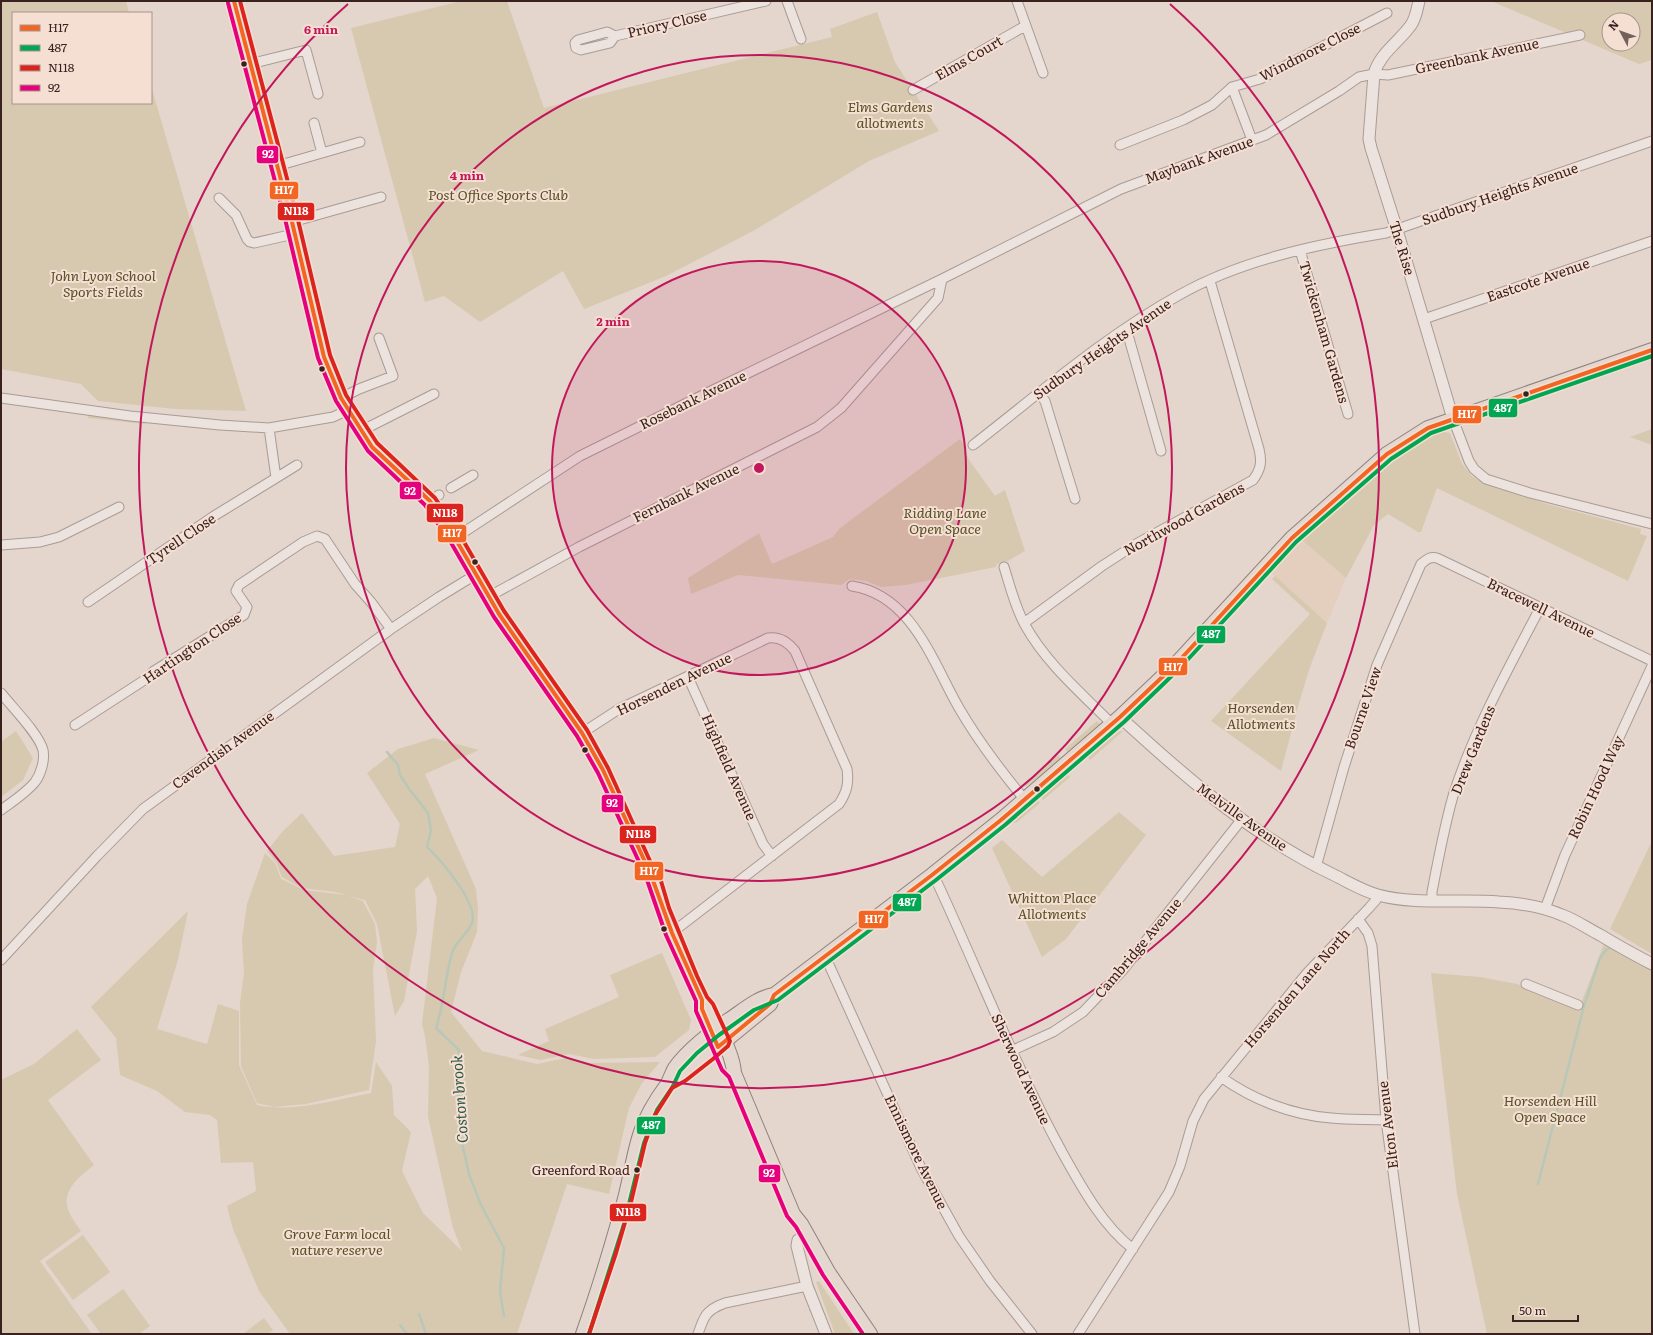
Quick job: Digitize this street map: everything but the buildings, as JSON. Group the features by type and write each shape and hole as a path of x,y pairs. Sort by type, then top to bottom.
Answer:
{"main road":[{"path":"234,1 293,228 324,357 344,404 368,442 380,456 411,483 434,498 454,538 488,597 582,733 603,770 645,864 656,884 663,910 702,1000 702,1009 734,1064 734,1073 793,1214 828,1272 870,1334"},
{"path":"583,1334 600,1288 615,1238 640,1134 648,1114 659,1094 668,1083 676,1068 691,1051 715,1030 763,997 774,995 932,875 1025,800 1116,720 1177,662 1292,538 1341,493 1387,454 1428,428 1652,350"},
{"path":"668,1083 682,1076 770,1004 774,995"}],"street":[{"name":"Priory Close","path":"615,36 766,1"},
{"path":"787,1 801,39"},
{"path":"1017,1 1043,73"},
{"path":"1374,74 1376,66 1381,58 1411,24 1419,1"},
{"name":"Windmore Close","path":"1120,145 1182,120 1212,105 1232,87 1260,79 1387,13"},
{"name":"Elms Court","path":"913,90 1026,26"},
{"name":"Greenbank Avenue","path":"1374,74 1388,75 1580,35"},
{"path":"250,64 306,50 318,94"},
{"name":"Maybank Avenue","path":"942,279 1121,189 1266,135 1339,92 1359,77 1374,74"},
{"name":"The Rise","path":"1374,74 1369,139 1371,148 1424,319 1453,419"},
{"path":"1232,87 1252,140"},
{"path":"314,123 322,153"},
{"name":"Sudbury Heights Avenue","path":"973,445 1124,330 1182,293 1243,267 1300,250 1397,230 1652,141"},
{"path":"277,166 360,142"},
{"path":"219,198 236,215 247,239 254,243 381,198"},
{"name":"Eastcote Avenue","path":"1424,319 1652,241"},
{"name":"Twickenham Gardens","path":"1300,250 1348,414"},
{"name":"Rosebank Avenue","path":"454,538 580,456 942,279"},
{"name":"Fernbank Avenue","path":"488,597 579,547 773,450 817,427 830,418 842,408 938,298 942,279"},
{"name":"Northwood Gardens","path":"1024,623 1102,566 1136,544 1254,480 1259,471 1262,462 1259,449 1210,281"},
{"path":"1124,330 1128,334 1161,451"},
{"path":"1,398 130,416 269,428 333,417 359,389 393,376 379,338"},
{"path":"361,430 434,394"},
{"path":"1039,394 1045,401 1075,499"},
{"path":"1453,419 1469,461 1474,469 1486,479 1530,493 1652,524"},
{"path":"269,428 276,478"},
{"name":"Tyrell Close","path":"88,602 214,516 297,465"},
{"path":"451,488 473,475"},
{"path":"1,545 40,542 59,537 119,507"},
{"name":"Hartington Close","path":"75,725 146,679 154,671 244,615 247,607 236,591 238,585 303,542 317,536 325,539 355,584 371,602 391,629"},
{"name":"Bracewell Avenue","path":"1429,558 1437,558 1652,661"},
{"name":"Bourne View","path":"1316,867 1344,767 1377,665 1421,564 1429,558"},
{"path":"1004,567 1024,623 1037,646 1056,668 1116,720"},
{"name":"Cavendish Avenue","path":"1,960 96,856 143,809 391,629 439,596 476,575"},
{"path":"852,586 864,588 876,593 889,600 899,608 924,644 974,733 1025,800"},
{"name":"Drew Gardens","path":"1432,901 1433,885 1447,819 1468,755 1490,706 1540,608"},
{"name":"Horsenden Avenue","path":"582,733 619,709 768,638 780,638 795,650 847,769 848,790 839,804 772,856"},
{"name":"Robin Hood Way","path":"1545,909 1565,855 1652,666"},
{"name":"Highfield Avenue","path":"688,677 763,844 772,856"},
{"path":"1,693 37,738 43,750 44,761 35,782 1,810"},
{"name":"Melville Avenue","path":"1116,720 1187,777 1242,819 1277,843 1316,867 1378,895"},
{"name":"Cambridge Avenue","path":"1011,1051 1053,1032 1083,1012 1122,971 1242,819"},
{"path":"672,931 772,856"},
{"name":"Sherwood Avenue","path":"932,875 936,880 952,915 1011,1051 1047,1125 1082,1187 1104,1218 1133,1249"},
{"path":"1378,895 1396,899 1501,902 1545,909 1574,920 1652,964"},
{"name":"Horsenden Lane North","path":"1078,1334 1169,1192 1179,1171 1193,1121 1199,1107 1221,1077 1307,973 1376,900 1378,895"},
{"name":"Elton Avenue","path":"1358,919 1368,933 1372,946 1386,1120 1415,1334"},
{"name":"Ennismore Avenue","path":"825,956 921,1168 959,1236 990,1281 1032,1334"},
{"path":"1526,984 1578,1005"},
{"path":"1221,1077 1232,1085 1263,1101 1304,1114 1332,1118 1386,1120"},
{"path":"807,1236 798,1240 797,1246 807,1286 826,1334"},
{"path":"698,1334 703,1317 714,1307 725,1303 807,1286"}],"shaded area":[{"path":"1302,540 1346,578 1327,623 1270,572"}],"green space":[{"name":"John Lyon School Sports Fields","path":"1,1 126,1 129,12 12,12 12,104 152,104 152,89 246,411 175,409 98,401 81,384 1,369"},
{"name":"Post Office Sports Club","path":"461,1 507,1 544,108 832,37 830,29 877,12 895,62 939,131 869,161 755,230 666,276 584,309 563,271 480,322 444,296 425,302 351,28"},
{"path":"1491,1 1652,1 1652,60 1639,64 1611,52 1641,52 1641,12 1601,12 1601,48"},
{"path":"88,415 145,420 145,424 88,418"},
{"path":"1652,429 1652,445 1630,437"},
{"path":"1438,431 1450,433 1462,464 1472,476 1482,482 1547,504 1641,529 1640,534 1647,536 1628,581 1437,488 1421,532 1418,532 1388,514 1374,525 1346,578 1302,540 1388,462 1415,443"},
{"name":"Ridding Lane Open Space","path":"960,439 969,460 995,496 1005,490 1025,551 1008,561 997,564 996,567 906,585 881,587 866,581 850,579 841,585 738,575 691,594 688,578 759,533 772,564 833,537 840,528"},
{"name":"Horsenden Allotments","path":"1275,576 1327,623 1310,667 1281,771 1211,721 1310,614 1272,579"},
{"path":"1097,721 1101,725 1069,754 1065,749"},
{"path":"16,731 33,758 23,780 1,797 1,742"},
{"path":"1119,731 1123,731 1090,760 1086,755 1111,733 1114,734"},
{"name":"Grove Farm local nature reserve","path":"434,738 479,750 425,774 476,889 478,908 477,932 461,972 451,1012 482,1051 537,1064 566,1058 590,1063 660,1062 642,1083 629,1108 609,1194 567,1184 517,1334 290,1334 259,1291 233,1229 227,1206 256,1191 253,1162 221,1163 217,1120 210,1115 185,1112 157,1091 120,1075 116,1038 91,1007 188,911 178,960 157,1029 207,1044 218,1004 239,1011 239,1065 257,1105 274,1107 257,1103 241,1066 240,1003 244,973 242,940 247,904 265,853 275,863 281,879 304,890 347,895 302,888 282,877 276,862 267,851 283,831 302,813 334,856 395,847 400,824 367,773 398,749","holes":["428,876 437,898 422,1024 429,1066 428,1117 453,1228 462,1251 423,1213 402,1171 411,1132 394,1115 392,1086 376,1062 371,1093 314,1105 300,1107 274,1107 306,1104 369,1090 376,1041 373,969 377,942 375,924 363,901 349,896 365,900 377,924 395,1016 404,1001 417,931 415,889"]},
{"path":"1058,755 1062,759 1039,780 1037,778 1026,786 1024,784"},
{"path":"1068,770 1069,771 1067,773 1070,777 1043,800 1039,796"},
{"path":"1036,798 1040,803 1016,823 1008,822"},
{"name":"Whitton Place Allotments","path":"1119,812 1146,835 1066,939 1042,957 992,848 1002,840 1042,877"},
{"path":"1652,841 1652,954 1610,929"},
{"name":"Horsenden Hill Open Space","path":"1604,944 1652,971 1652,1334 1487,1334 1457,1194 1431,973 1480,977 1517,984 1573,1008 1574,1005 1580,1006"},
{"path":"662,953 691,1020 689,1030 655,1057 594,1059 569,1054 540,1060 518,1055 549,1041 545,1029 619,997 610,975"},
{"path":"77,1029 101,1060 48,1100 94,1165 82,1174 72,1185 67,1197 69,1212 81,1231 40,1261 92,1334 1,1334 1,1080 34,1064"},
{"path":"83,1235 110,1272 73,1300 45,1262"},
{"path":"819,1281 854,1334 835,1334 816,1282"},
{"path":"123,1289 150,1326 139,1334 101,1334 87,1315"},
{"path":"264,1318 273,1330 267,1334 243,1334"}],"waterway":[{"name":"Coston brook","path":"387,752 398,765 400,775 410,790 428,813 431,830 427,847 457,882 470,905 473,915 472,923 468,931 456,945 452,953 436,1028 459,1050 458,1084 460,1134 469,1174 481,1205 504,1248 500,1292 504,1316"},
{"path":"1538,1184 1584,1006 1600,958 1606,950 1612,947"},
{"path":"419,1314 426,1334"},
{"path":"400,1325 407,1334"}],"transit line":[{"name":"H17","path":"234,1 292,222 324,357 341,398 372,447 430,501 455,538 499,614 582,733 603,770 651,875 672,933 702,1000 702,1009 718,1047 770,1004 774,995 932,875 1001,820 1120,717 1177,663 1292,538 1387,454 1428,428 1652,350"},
{"name":"N118","path":"240,1 298,220 330,355 346,395 377,443 435,498 460,535 504,611 587,730 608,768 650,861 661,881 669,908 697,976 707,997 713,1004 730,1041 728,1046 713,1059 685,1081 672,1088 655,1115 645,1143 631,1202 616,1253 589,1334"},
{"name":"92","path":"228,3 286,223 318,358 336,401 368,451 425,505 450,541 494,617 577,736 598,773 646,877 666,935 696,1001 696,1011 722,1070 729,1077 787,1216 796,1227 823,1275 863,1334"},
{"name":"487","path":"589,1334 624,1224 644,1143 657,1110 672,1088 680,1071 697,1053 754,1010 778,1000 936,880 1005,825 1124,722 1181,667 1296,542 1391,459 1431,433 1652,356"}],"place":[{"name":"Greenford Road","path":"637,1170"}],"park label":[{"name":"Elms Gardens allotments","path":"890,116"}]}
